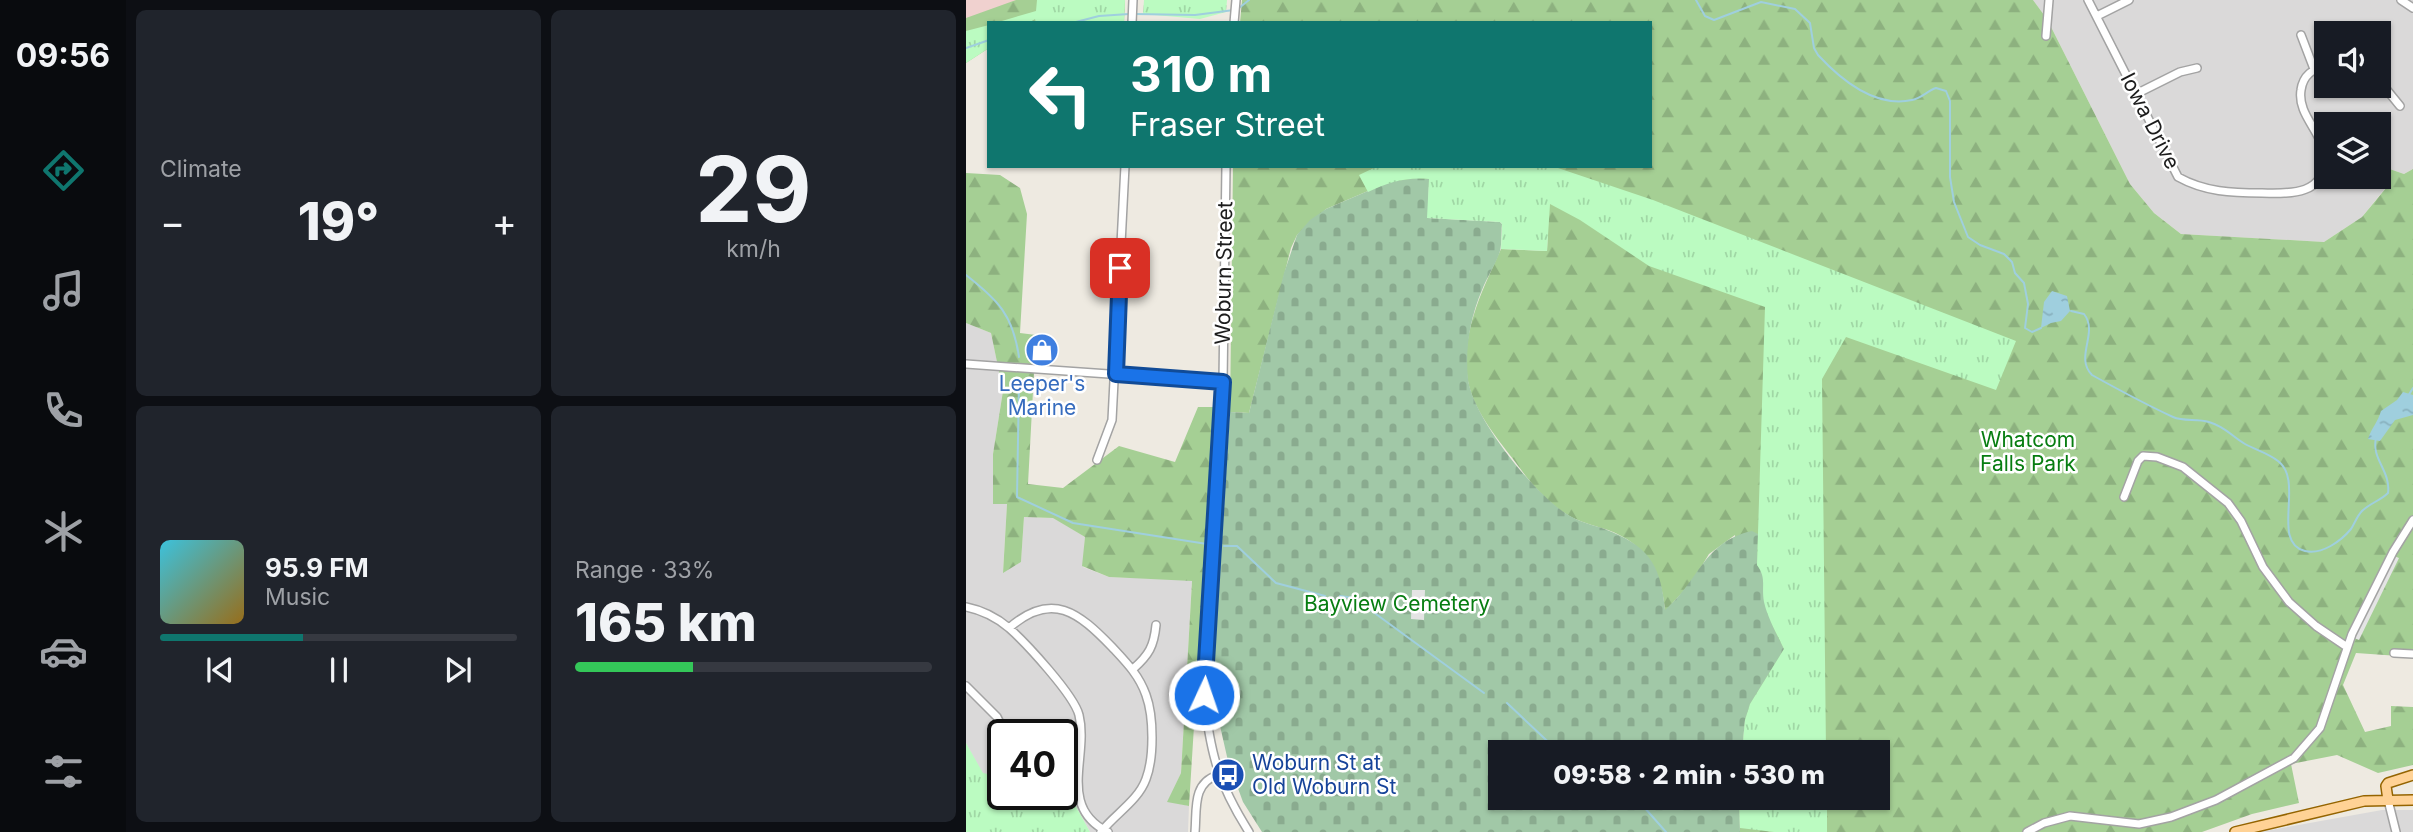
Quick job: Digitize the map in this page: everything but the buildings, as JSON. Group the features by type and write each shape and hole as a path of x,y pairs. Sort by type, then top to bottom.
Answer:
{"main road":[{"path":"2388,800 2388,783 2413,775"},
{"path":"2235,832 2364,801 2413,800"}],"street":[{"path":"1132,21 1133,0"},
{"path":"1234,21 1236,0"},
{"path":"2046,36 2049,0"},
{"name":"Iowa Drive","path":"2088,0 2178,177 2194,186 2214,191 2294,194 2312,187 2324,166 2325,153 2300,100 2301,87 2314,69"},
{"path":"2096,16 2129,0"},
{"path":"2401,0 2413,8"},
{"path":"2301,35 2314,69"},
{"path":"2136,94 2180,72 2197,68"},
{"path":"2391,95 2400,106"},
{"path":"1097,460 1112,420 1125,168"},
{"name":"Woburn Street","path":"1226,168 1223,382 1204,695 1208,737 1218,775 1249,832"},
{"path":"966,364 1223,382"},
{"path":"2124,497 2138,461 2143,456 2157,457 2190,472 2234,510 2263,567 2289,602 2316,626 2347,647"},
{"path":"2027,832 2044,823 2070,816 2119,823 2146,823 2216,800 2278,769 2304,748 2320,728 2347,647 2393,552 2413,520"},
{"path":"966,607 986,613 1009,628 1066,690 1077,706 1081,724 1078,777 1080,800 1090,818 1104,831 1137,796 1147,773 1151,718 1146,693 1133,669 1089,623 1064,609 1041,609 1029,613 1009,628"},
{"path":"1133,669 1153,648 1156,625"},
{"path":"2394,653 2413,654"},
{"path":"966,686 998,719"},
{"path":"1195,832 1198,790 1207,779 1218,775"},
{"path":"2388,800 2396,832"}],"shaded area":[{"path":"966,0 1037,0 987,21 966,31"},
{"path":"2033,0 2413,0 2413,169 2404,174 2391,170 2391,112 2314,112 2314,189 2385,189 2362,217 2324,242 2181,234 2154,213 2130,184 2047,19"},
{"path":"966,323 991,333 1003,391 993,454 1007,504 1003,572 1021,562 1024,517 1054,518 1085,537 1083,567 1109,577 1192,580 1181,773 1168,801 1189,806 1188,832 1090,832 1078,810 1078,719 987,719 987,783 966,743"},
{"path":"2394,556 2399,558 2359,640 2354,638"},
{"path":"1412,590 1425,590 1424,620 1411,619"},
{"path":"2382,810 2413,810 2413,832 2260,832"}],"green space":[{"path":"1016,0 1125,0 1124,21 987,21 987,49 966,63 966,18"},
{"path":"1037,0 1125,0 1124,21 1002,21 1036,11"},
{"path":"1144,0 1227,0 1226,12 1200,19 1143,14"},
{"name":"Whatcom Falls Park","path":"1242,0 2033,0 2047,19 2130,184 2154,213 2181,234 2324,242 2362,217 2385,189 2391,189 2391,170 2404,174 2413,169 2413,657 2356,653 2343,685 2365,732 2391,726 2391,706 2413,707 2413,765 2378,773 2337,755 2291,764 2299,803 2252,814 2202,832 1740,832 1739,810 1890,810 1890,740 1743,740 1745,720 1735,535 1709,554 1692,582 1665,611 1656,572 1642,551 1621,536 1573,518 1555,506 1526,476 1480,412 1468,381 1466,364 1474,313 1501,249 1547,251 1549,203 1389,182 1326,209 1297,235 1291,248 1249,413 1230,412 1233,168 1652,168 1652,21 1240,21"},
{"path":"987,26 987,49 966,63 966,31"},
{"path":"1374,168 1558,168 1653,200 2016,341 1996,390 1846,337 1822,379 1826,740 1743,740 1750,704 1784,649 1766,608 1763,578 1757,565 1765,307 1649,266 1580,220 1550,204 1547,251 1501,249 1500,222 1427,218 1429,179 1398,181 1368,192 1359,175"},
{"path":"966,173 1000,175 1020,188 1027,214 1020,333 1036,335 1028,484 1063,488 1119,446 1175,462 1198,407 1214,407 1189,806 1167,802 1181,773 1192,581 1109,577 1082,566 1085,537 1053,518 1024,517 1021,562 1003,573 1007,504 993,504 993,454 1003,391 991,333 966,323"},
{"name":"Bayview Cemetery","path":"1429,179 1428,218 1502,224 1500,251 1474,311 1468,345 1468,379 1481,414 1525,476 1558,508 1577,519 1626,539 1645,553 1661,583 1665,610 1703,563 1723,544 1752,531 1758,534 1757,565 1765,575 1766,604 1784,649 1750,704 1743,740 1488,740 1488,810 1739,810 1740,832 1262,832 1243,802 1228,761 1215,704 1214,657 1230,412 1249,413 1284,273 1297,235 1310,220 1326,209 1389,182"},
{"path":"966,743 983,773 987,774 987,810 1078,810 1090,832 966,832"},
{"path":"1739,810 1827,810 1827,832 1774,832 1740,828"}],"water":[{"path":"2052,291 2067,296 2070,311 2061,321 2041,328 2044,302"},
{"path":"2403,392 2413,395 2413,415 2395,420 2380,441 2368,439 2381,411 2397,400"}],"waterway":[{"path":"1239,8 1249,0"},
{"path":"1696,0 1705,16 1714,20 1761,2 1795,9 1810,23 1814,48 1818,55 1849,83 1872,96 1898,101 1916,99 1936,88 1946,91 1950,101 1950,177 1954,202 1968,237 1980,245 2004,254 2012,262 2015,273 2024,283 2028,304 2025,328 2032,332 2041,328"},
{"path":"1135,14 1195,15 1234,10"},
{"path":"1080,21 1099,16 1129,14"},
{"path":"966,48 987,41"},
{"path":"966,275 987,292 1008,319 1019,357"},
{"path":"2071,311 2084,314 2088,321 2085,361 2092,375 2173,417 2215,424 2278,461 2289,482 2290,536 2295,545 2305,551 2318,551 2337,542 2351,529 2362,511 2388,493 2387,478 2376,452 2376,438"},
{"path":"1019,383 1017,497 1073,523 1207,544"},
{"path":"2408,396 2413,388"},
{"path":"1224,546 1237,546 1276,583 1325,596"},
{"path":"1340,596 1354,598 1484,693"},
{"path":"1507,703 1546,740"},
{"path":"1647,810 1666,832"}],"place":[{"name":"Leeper's Marine","path":"1042,350"},
{"name":"Woburn St at Old Woburn St","path":"1228,775"}],"route":[{"path":"1120,268 1116,374 1223,382 1204,695"}]}
